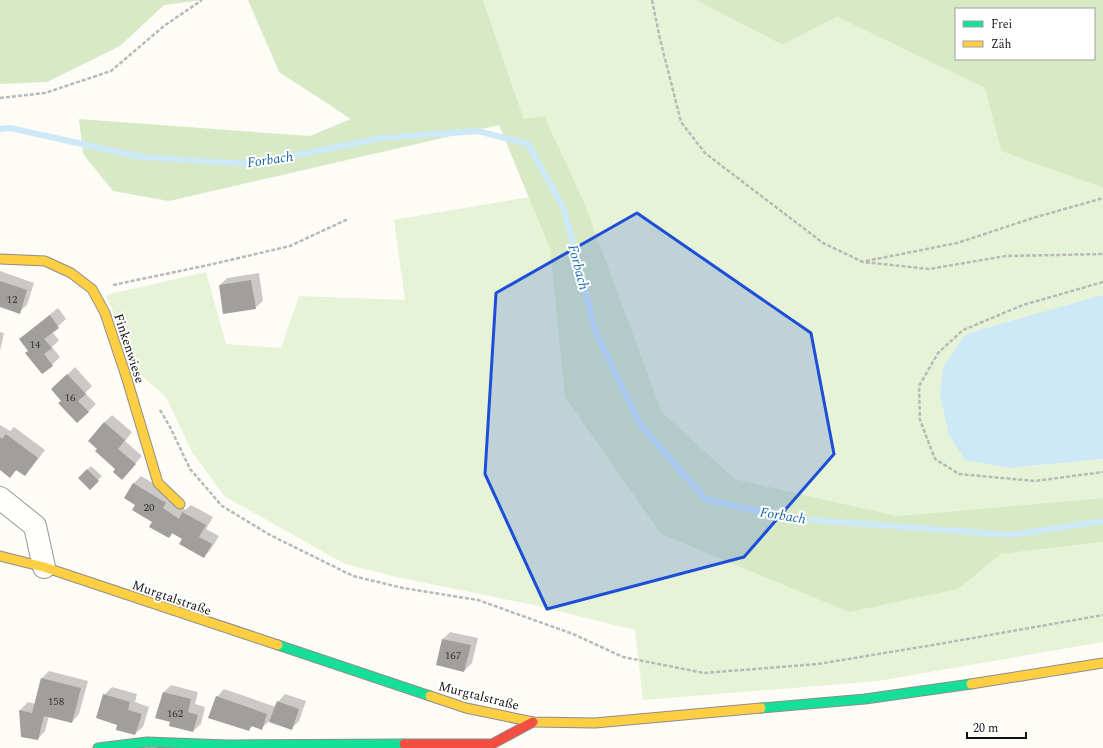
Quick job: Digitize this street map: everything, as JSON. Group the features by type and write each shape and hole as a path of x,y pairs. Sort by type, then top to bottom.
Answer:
{"main road":[{"name":"Finkenwiese","path":"0,259 46,261 71,273 92,289 105,313 158,482 180,504"},
{"name":"Murgtalstraße","path":"0,556 44,567 459,706 533,722"},
{"path":"533,722 595,723 865,699 1039,674 1103,663"},
{"name":"Murgtalstraße","path":"98,748 148,742 227,745 492,744 533,722"}],"street":[{"path":"0,498 36,526 44,567"}],"path":[{"path":"0,98 45,93 111,71 164,26 202,0"},
{"path":"652,0 660,39 681,122 705,153 823,243 863,262 928,270 1006,256 1103,254"},
{"path":"863,262 957,243 1033,218 1103,198"},
{"path":"92,289 213,264 290,246 348,219"},
{"path":"1103,282 1023,305 963,330 938,353 919,386 920,420 935,459 959,474 1035,481 1103,472"},
{"path":"156,405 170,427 190,469 222,506 270,535 353,576 403,588 478,600 573,634 623,657 704,673 818,664 1103,615"}],"highlighted area":[{"path":"637,213 811,333 834,454 744,557 547,609 485,474 496,293"}],"green space":[{"path":"0,0 203,0 164,5 120,46 47,82 0,84"},
{"path":"248,0 483,0 524,119 544,116 584,202 662,412 735,479 897,516 1103,498 1103,542 1001,554 958,589 849,612 661,534 565,397 550,249 499,125 169,201 113,191 83,154 79,119 310,136 351,119 279,72"},
{"path":"483,0 696,0 782,45 837,17 985,88 1001,151 1103,188 1103,295 965,335 965,460 1009,468 1103,459 1103,498 897,516 735,479 662,412 584,202 524,119"},
{"path":"696,0 1103,0 1103,188 1001,151 985,88 837,17 782,45"},
{"path":"529,197 550,249 565,397 958,589 1000,554 1103,542 1103,642 878,681 643,700 635,630 529,604 401,578 345,564 224,496 192,452 166,397 139,373 106,295 206,272 226,344 281,348 299,296 405,300 394,220"}],"water":[{"path":"1103,295 1103,459 1009,468 965,460 949,435 940,395 943,367 965,335"}],"building":[{"path":"251,280 256,309 223,314 219,285"},
{"path":"0,281 27,290 20,314 0,307"},
{"path":"50,315 59,328 44,339 52,348 44,354 53,366 42,374 25,353 28,351 19,339"},
{"path":"67,374 86,394 78,401 89,412 77,423 58,403 61,401 51,389"},
{"path":"104,422 125,440 118,449 136,464 122,480 113,472 115,469 95,451 97,449 88,441"},
{"path":"6,434 38,458 25,476 16,470 10,478 0,470 0,437 2,439"},
{"path":"87,469 99,481 90,490 78,478"},
{"path":"133,483 166,503 163,508 179,519 182,512 206,525 199,537 212,544 204,558 179,544 182,539 172,533 169,538 149,527 152,522 132,510 135,505 124,498"},
{"path":"442,639 471,645 464,672 436,665"},
{"path":"41,678 81,688 72,723 44,716 38,740 21,737 19,710 32,713"},
{"path":"163,692 191,699 188,712 198,715 193,732 169,726 170,722 155,718"},
{"path":"103,694 130,702 128,710 142,714 135,735 116,730 117,725 96,718"},
{"path":"216,696 267,714 262,730 251,726 249,731 208,718"},
{"path":"277,701 299,709 292,730 269,722"}],"waterway":[{"name":"Forbach","path":"0,129 10,128 141,157 252,164 382,138 478,131 528,144 564,209 596,333 640,424 705,499 786,518 1011,535 1103,521"}],"traffic: fast":[{"path":"278,645 430,696"},
{"path":"761,708 865,699 971,684"},
{"path":"98,748 147,742 227,745 404,744"}],"traffic: slow":[{"path":"0,259 45,261 71,273 92,289 105,313 126,376 158,483 180,504"},
{"path":"0,556 44,567 278,645"},
{"path":"971,684 1103,663"},
{"path":"430,696 466,708 533,722 595,723 761,708"}],"traffic: jam":[{"path":"404,744 492,744 533,722"}]}
